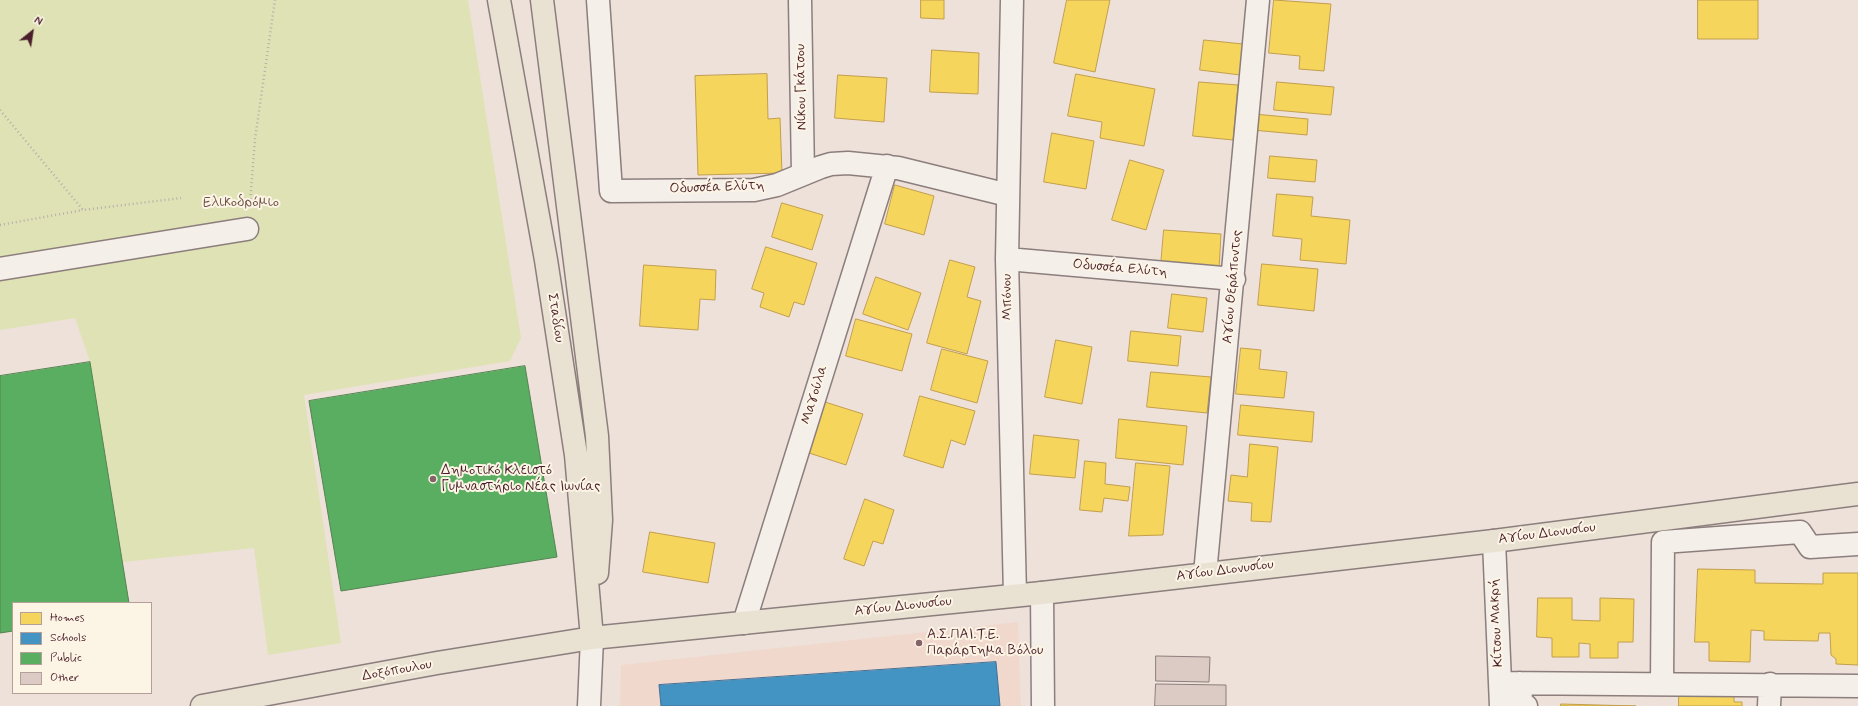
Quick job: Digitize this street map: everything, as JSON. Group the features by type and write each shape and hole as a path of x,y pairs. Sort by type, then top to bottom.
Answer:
{"main road":[{"name":"Σταδίου","path":"499,0 546,260 572,433 592,638"},
{"name":"Σταδίου","path":"542,0 597,436 600,520 592,638"},
{"name":"Αγίου Διονυσίου","path":"592,638 1042,593 1494,541 1858,494"},
{"name":"Δοξόπουλου","path":"202,706 436,663 592,638"}],"street":[{"name":"Οδυσσέα Ελύτη","path":"598,0 610,191 754,190 778,185 831,164 848,163 887,166 1008,195"},
{"name":"Νίκου Γκάτσου","path":"800,0 803,174"},
{"name":"Μπόνου","path":"1012,0 1007,259 1015,595"},
{"name":"Αγίου Θεράποντος","path":"1206,574 1234,279 1258,0"},
{"name":"Μαγούλα","path":"744,623 887,166"},
{"path":"0,269 247,229"},
{"name":"Οδυσσέα Ελύτη","path":"1007,259 1234,279"},
{"path":"1662,683 1663,542 1800,532 1810,547 1858,544"},
{"name":"Κίτσου Μακρή","path":"1494,541 1510,683 1501,706"},
{"path":"1042,593 1043,706"},
{"name":"Σταδίου","path":"589,706 592,638"},
{"path":"1510,683 1662,683 1858,686"},
{"path":"1510,683 1521,702 1526,706"},
{"path":"1770,684 1770,706"}],"path":[{"path":"247,229 256,132 275,0"},
{"path":"0,110 83,210"},
{"path":"0,224 83,210 181,198"}],"shaded area":[{"name":"Α.Σ.ΠΑΙ.Τ.Ε. Παράρτημα Βόλου","path":"1018,622 1021,706 620,706 621,665"}],"green space":[{"name":"Ελικοδρόμιο","path":"0,0 468,0 521,338 510,361 304,395 341,643 268,655 254,548 123,562 90,362 75,318 0,330"}],"building: Homes":[{"path":"921,0 944,0 944,19 921,18"},
{"path":"1067,0 1110,0 1095,72 1054,63"},
{"path":"1274,0 1331,4 1324,71 1299,69 1300,56 1269,53"},
{"path":"1698,0 1758,0 1758,39 1698,39"},
{"path":"1204,40 1243,44 1240,75 1200,70"},
{"path":"932,50 979,53 978,94 930,92"},
{"path":"767,74 768,119 780,118 782,173 698,175 695,76"},
{"path":"1076,74 1155,89 1144,146 1100,138 1102,122 1068,116"},
{"path":"838,75 887,78 884,122 835,118"},
{"path":"1199,82 1238,85 1233,140 1193,136"},
{"path":"1277,82 1334,87 1331,115 1274,110"},
{"path":"1254,114 1308,119 1307,135 1252,130"},
{"path":"1052,133 1094,141 1086,189 1044,182"},
{"path":"1270,156 1317,160 1315,182 1268,178"},
{"path":"1130,160 1164,170 1146,230 1112,220"},
{"path":"895,185 934,196 924,235 885,224"},
{"path":"1277,194 1313,197 1311,216 1350,220 1346,264 1300,260 1302,239 1273,236"},
{"path":"782,203 823,215 812,250 772,237"},
{"path":"1164,230 1221,234 1219,270 1161,265"},
{"path":"766,247 817,263 804,305 794,302 789,317 760,307 764,293 752,289"},
{"path":"950,260 975,267 967,297 981,301 967,354 927,343"},
{"path":"1262,264 1318,269 1314,311 1258,305"},
{"path":"644,265 716,270 715,300 700,299 698,330 640,326"},
{"path":"876,277 921,293 908,330 863,314"},
{"path":"1172,294 1207,298 1203,332 1168,328"},
{"path":"856,319 912,334 902,371 846,356"},
{"path":"1131,331 1181,336 1178,366 1128,361"},
{"path":"1056,340 1092,347 1082,404 1045,397"},
{"path":"1241,348 1261,350 1259,369 1287,372 1284,398 1236,394"},
{"path":"942,349 988,361 977,403 931,390"},
{"path":"1151,372 1211,377 1207,413 1147,407"},
{"path":"920,396 975,411 965,445 951,440 943,468 904,456"},
{"path":"825,402 863,414 846,465 809,453"},
{"path":"1241,405 1314,412 1312,442 1238,435"},
{"path":"1119,419 1187,426 1183,465 1116,458"},
{"path":"1034,435 1079,440 1075,478 1030,474"},
{"path":"1250,444 1278,447 1271,522 1251,521 1252,503 1228,501 1231,475 1247,477"},
{"path":"1085,461 1106,463 1105,484 1130,487 1128,501 1104,498 1102,512 1080,510"},
{"path":"1136,463 1170,466 1163,535 1129,536"},
{"path":"865,499 894,510 883,544 873,541 864,566 844,559"},
{"path":"650,532 715,543 708,583 643,572"},
{"path":"1698,569 1755,570 1755,583 1823,584 1823,573 1858,573 1858,665 1836,664 1836,659 1831,655 1830,633 1819,633 1818,641 1764,640 1764,631 1751,630 1750,662 1709,661 1709,642 1695,642"},
{"path":"1538,598 1572,598 1572,620 1600,621 1600,598 1634,599 1633,642 1618,642 1618,658 1590,658 1590,644 1579,643 1579,657 1552,657 1552,638 1537,637"},
{"path":"1679,694 1734,695 1734,702 1742,702 1742,706 1679,706"},
{"path":"1561,704 1636,706 1561,706"}],"building: Schools":[{"path":"996,662 1000,706 661,706 659,685"}],"building: Public":[{"path":"90,362 129,602 12,602 12,631 0,633 0,376"},
{"name":"Δημοτικό Κλειστό Γυμναστήριο Νέας Ιωνίας","path":"525,366 557,557 341,591 309,401"}],"building: Other":[{"path":"1156,656 1210,657 1209,682 1156,681"},
{"path":"1156,684 1226,685 1226,706 1155,706"}],"place":[{"name":"Δημοτικό Κλειστό Γυμναστήριο Νέας Ιωνίας","path":"433,479"},
{"name":"Α.Σ.ΠΑΙ.Τ.Ε. Παράρτημα Βόλου","path":"919,643"}]}
